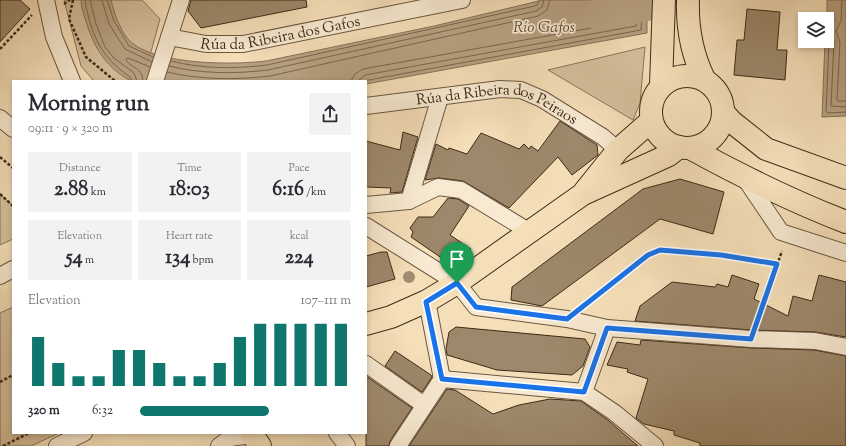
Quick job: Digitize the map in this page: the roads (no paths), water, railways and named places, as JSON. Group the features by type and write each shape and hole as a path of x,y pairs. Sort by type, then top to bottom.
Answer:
{"main road":[{"path":"367,324 391,317 426,302 457,283 583,194 685,147 701,145 713,136 722,123 722,102 718,93 704,79 698,66 690,37 688,2"},
{"path":"664,8 661,85 652,102 651,121 655,130 662,138 685,147 798,204 846,222"},
{"path":"661,85 671,79 682,76 693,76 704,79"},
{"path":"723,112 732,122 766,148 846,178"},
{"path":"583,194 618,150 651,121"}],"street":[{"path":"155,80 181,0"},
{"name":"Rúa da Ribeira dos Gafos","path":"167,42 243,44 462,0"},
{"path":"47,8 61,57 72,80"},
{"name":"Rúa da Ribeira dos Peiraos","path":"367,106 500,89 521,90 571,116 603,137 618,150"},
{"path":"409,201 440,97"},
{"path":"0,118 12,128"},
{"path":"744,177 781,232 846,252"},
{"path":"367,205 409,201 438,187 461,190 530,232"},
{"path":"367,227 457,283 476,307 567,319 607,328 751,339 815,341 846,347"},
{"path":"0,276 12,270"},
{"path":"398,446 442,379 426,302"},
{"path":"584,392 607,328"},
{"path":"367,365 424,405"},
{"path":"442,379 584,392 615,413 655,446"},
{"path":"57,446 82,434"},
{"path":"338,434 347,446"},
{"path":"219,446 230,438 254,438"}],"water":[{"name":"Río Gafos","path":"81,0 111,0 121,29 132,43 144,50 160,56 197,62 216,63 266,61 434,26 543,0 647,0 647,33 367,84 367,80 130,80 114,69 101,55 92,38 82,9"},
{"path":"827,0 846,0 846,116 822,117 825,48 834,48 834,12 827,12"}],"waterway":[{"name":"Río Gafos","path":"601,14 647,4 654,0"}]}
